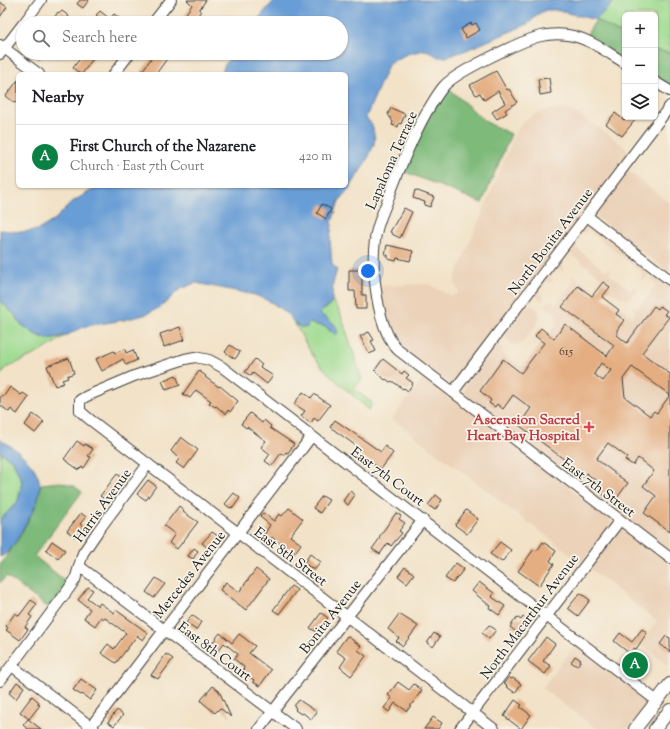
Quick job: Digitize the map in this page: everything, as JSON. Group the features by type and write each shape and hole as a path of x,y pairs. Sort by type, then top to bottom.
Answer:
{"main road":[{"path":"635,729 670,684"},
{"path":"655,729 669,714 665,706 670,695"}],"street":[{"path":"28,16 41,0"},
{"path":"158,16 171,0"},
{"path":"16,31 1,49 16,59"},
{"name":"Lapaloma Terrace","path":"398,350 392,344 386,333 379,304 374,276 375,238 378,224 411,142 443,88 448,82 460,74 531,39 546,35 564,35 582,39 622,61"},
{"path":"18,60 36,72"},
{"path":"116,72 125,60"},
{"path":"658,84 670,91"},
{"name":"North Bonita Avenue","path":"453,392 670,106"},
{"path":"587,216 670,280"},
{"name":"East 7th Street","path":"398,350 670,558"},
{"name":"East 7th Court","path":"80,400 134,376 185,359 195,357 209,360 222,367 311,437 423,520 657,701"},
{"name":"East 8th Street","path":"80,400 80,411 88,418 494,729"},
{"name":"Mercedes Avenue","path":"92,728 164,630 311,437"},
{"name":"Harris Avenue","path":"0,681 75,580 83,553 148,464"},
{"name":"Bonita Avenue","path":"259,729 423,520"},
{"name":"North Macarthur Avenue","path":"460,729 620,520"},
{"name":"East 8th Court","path":"79,566 296,729"},
{"path":"12,666 92,728"}],"shaded area":[{"name":"Ascension Sacred Heart Bay Hospital","path":"551,109 566,110 579,115 605,132 625,147 629,152 455,381 452,383 448,382 397,345 389,331 380,286 428,284 451,296 457,294 459,291 455,285 455,278 516,132 528,118"},
{"path":"627,170 669,203 670,202 670,273 598,218 597,212"},
{"name":"Ascension Sacred Heart Bay Hospital","path":"585,227 593,228 670,286 670,551 469,399 464,392 465,385 496,346 502,347 503,354 519,366 523,366 556,324 557,318 555,313 544,305 551,300 556,304 574,281 571,278 572,275 632,316 636,311 632,307 638,308 656,285 651,279 654,275 650,272 645,279 642,280 641,277 643,273 588,230 584,234 581,232 575,240 577,243 575,247 606,271 611,268 609,274 631,290 634,286 637,289 628,300 609,291 598,283 602,278 570,253 566,257 564,255 558,263 564,269 561,271 557,268 550,277 553,280 550,283 547,281 539,292 544,295 543,300 541,301 537,298 537,290 583,229"},
{"path":"528,306 534,307 538,310 540,316 539,321 522,343 517,345 512,344 506,338 506,330 523,308"},
{"name":"Ascension Sacred Heart Bay Hospital","path":"425,376 611,520 611,523 582,563 392,419"},
{"path":"622,530 628,532 670,564 670,668 640,644 657,621 588,567 616,533"},
{"path":"576,644 645,698 646,703 643,709 628,729 597,729 542,688"}],"green space":[{"path":"616,0 670,0 670,53 658,51 658,12 622,12 622,34 596,20"},
{"path":"596,20 622,34 622,58 585,37"},
{"path":"658,51 670,53 670,86 658,80"},
{"path":"447,87 486,122 511,134 482,203 403,171 420,132"},
{"path":"332,300 340,312 362,379 354,389 372,403 369,410 330,375 319,363 294,323 300,327 309,323 326,327 331,332 335,325 319,313 328,307"},
{"path":"0,301 15,315 18,322 35,334 47,339 65,336 42,351 6,368 0,376"},
{"path":"0,452 13,461 22,482 18,501 0,519"},
{"path":"61,482 74,486 82,492 34,556 68,583 50,609 6,576 0,583 0,565 20,536 37,502 41,484"}],"water":[{"path":"275,0 616,0 596,20 555,10 546,10 540,13 528,24 464,51 446,57 438,57 429,51 424,50 407,54 389,63 366,117 372,124 375,139 374,144 369,156 349,190 339,201 332,222 330,239 332,264 337,269 330,305 319,313 335,325 338,332 336,335 326,327 309,323 306,328 300,327 294,323 289,315 271,302 255,295 196,283 180,289 161,307 144,315 86,326 65,336 47,339 35,334 18,322 15,315 0,301 0,230 21,232 38,230 53,221 72,202 96,188 348,188 348,72 222,72 224,66 228,60 348,60 348,16 261,16"},
{"path":"0,439 25,457 31,464 39,481 40,491 37,502 17,540 8,552 0,557 0,519 18,501 22,482 13,461 0,452"}],"building":[{"path":"80,0 89,0 83,8 77,4"},
{"path":"187,0 206,0 199,10 201,11 197,16 184,16 192,5"},
{"path":"0,2 7,7 0,17"},
{"path":"62,11 69,16 55,16 58,12 60,13"},
{"path":"100,11 106,16 97,16 96,15"},
{"path":"471,23 472,25 476,23 480,30 466,38 461,29"},
{"path":"79,60 92,60 83,72 78,72 73,68"},
{"path":"150,60 166,60 157,72 141,72"},
{"path":"496,71 507,90 509,89 517,102 505,110 507,113 497,119 492,112 505,103 498,91 484,100 480,93 476,95 470,85"},
{"path":"549,78 551,93 540,95 538,79"},
{"path":"16,83 16,102 15,103 6,96"},
{"path":"391,108 405,114 401,124 399,123 398,127 392,125 393,122 388,114"},
{"path":"615,113 622,120 635,120 622,136 606,124"},
{"path":"415,190 434,197 430,207 424,205 425,202 413,198"},
{"path":"322,204 331,209 326,219 317,213"},
{"path":"404,208 412,212 400,238 390,232"},
{"path":"387,245 413,251 410,261 397,258 396,261 388,259 388,255 385,255"},
{"path":"349,270 362,270 362,295 366,295 366,309 356,309 355,291 349,291"},
{"name":"Ascension Sacred Heart Bay Hospital","path":"603,282 610,287 602,297 619,310 616,314 624,320 617,330 617,335 627,343 654,306 658,309 660,306 667,311 664,314 669,317 642,353 670,374 670,395 670,532 644,513 656,496 643,486 654,471 638,458 633,465 625,460 627,457 608,443 596,459 628,483 614,502 595,489 599,483 586,473 583,477 563,462 565,460 519,425 531,408 513,395 503,409 497,404 495,407 489,403 491,400 480,391 503,359 521,373 544,343 535,336 541,328 554,339 565,324 607,356 614,345 562,307 578,286 592,296","holes":["601,363 611,370 603,381 594,374","632,367 670,395 657,413 654,411 650,416 625,397 623,379"]},
{"path":"180,327 184,340 164,347 160,334"},
{"path":"369,332 374,340 371,341 376,351 369,354 360,336"},
{"path":"230,345 240,352 235,359 225,352"},
{"path":"125,349 126,353 133,350 137,360 126,365 123,359 102,371 96,359 114,351 115,353"},
{"path":"69,358 74,373 67,376 68,378 62,380 64,383 55,386 47,366"},
{"path":"255,359 262,365 260,367 273,376 267,384 253,373 251,376 245,372"},
{"path":"383,359 402,374 404,371 409,375 406,378 413,383 408,391 392,381 390,382 386,379 385,380 375,370"},
{"path":"199,371 238,401 230,412 228,410 226,414 216,406 215,407 209,403 211,401 196,390 190,398 183,394"},
{"path":"176,375 180,385 166,390 162,381"},
{"path":"10,387 21,395 23,393 29,397 17,414 11,409 9,412 0,405 0,398 2,395 4,396"},
{"path":"303,392 311,398 314,394 330,405 318,421 314,418 311,423 301,416 305,411 294,404"},
{"path":"250,413 262,423 264,420 271,426 270,428 294,444 288,453 286,452 284,455 281,453 272,466 265,461 270,454 261,447 266,441 241,424"},
{"path":"33,414 44,422 35,433 25,425"},
{"path":"335,420 381,452 385,446 393,453 381,469 356,452 359,448 330,427"},
{"path":"181,437 198,450 184,469 176,463 179,459 171,451"},
{"path":"77,441 84,446 85,444 93,449 88,456 91,457 84,468 82,467 79,470 64,459"},
{"path":"117,474 126,480 110,503 100,496"},
{"path":"148,480 156,486 146,500 137,494"},
{"path":"350,491 355,495 348,505 343,501"},
{"path":"234,493 240,498 233,508 230,508 225,504"},
{"path":"436,495 442,500 435,510 428,505"},
{"path":"322,496 329,500 320,513 313,508"},
{"path":"179,506 184,510 183,512 198,522 177,549 169,543 175,534 164,526"},
{"path":"289,508 303,519 290,536 301,544 293,555 272,537 267,541 262,538 270,525 260,517 263,513 274,521 279,514 282,516"},
{"path":"466,510 478,519 467,534 455,525"},
{"path":"81,513 86,517 80,524 83,526 80,530 83,531 79,536 77,535 75,537 67,531"},
{"path":"396,513 401,516 399,519 405,523 399,531 402,533 391,546 388,543 380,554 372,549"},
{"path":"212,532 221,538 213,548 211,546 209,549 202,543"},
{"path":"52,541 65,550 58,559 46,550"},
{"path":"500,542 511,550 502,562 490,554"},
{"path":"543,542 556,551 550,561 554,564 539,586 518,571 534,549 537,551"},
{"path":"194,548 198,551 193,559 188,556"},
{"path":"310,554 321,562 314,570 304,563"},
{"path":"456,563 464,569 453,583 445,578"},
{"path":"405,567 414,574 407,583 398,576"},
{"path":"256,569 269,579 246,610 220,590 226,582 239,592"},
{"path":"156,578 165,584 154,598 146,592"},
{"path":"479,582 494,593 492,597 505,606 499,615 489,608 490,606 472,591"},
{"path":"291,586 297,590 279,614 273,610"},
{"path":"88,587 93,590 87,598 98,606 100,603 114,613 116,610 148,633 143,640 137,636 116,663 101,653 108,644 114,649 126,633 105,618 104,619 101,617 95,626 84,618 90,609 78,600"},
{"path":"580,593 590,600 578,616 568,608"},
{"path":"31,600 37,604 29,615 32,617 25,627 28,629 20,640 6,630 8,628 6,626 15,613 19,616"},
{"path":"321,613 328,618 317,632 310,628"},
{"path":"399,614 418,626 403,646 396,641 399,638 388,629"},
{"path":"192,615 201,622 196,630 186,623"},
{"path":"517,617 521,620 523,617 529,621 519,634 510,627"},
{"path":"489,625 496,630 489,639 482,633"},
{"path":"642,629 647,633 636,649 634,648 629,653 614,641 620,633 632,642"},
{"path":"220,633 232,643 239,634 255,646 249,653 271,670 260,686 253,682 254,680 243,672 244,667 234,659 238,654 224,643 218,651 217,650 215,652 209,647"},
{"path":"434,633 440,637 433,647 427,643"},
{"path":"347,636 361,646 358,650 366,656 351,676 340,667 346,658 336,651"},
{"path":"666,636 670,638 670,652 660,644"},
{"path":"546,637 555,644 543,661 551,666 545,674 528,661"},
{"path":"166,654 173,659 158,679 151,675"},
{"path":"575,656 581,660 577,666 571,662"},
{"path":"509,677 521,684 515,693 504,683"},
{"path":"81,679 97,690 90,700 73,690"},
{"path":"17,682 24,687 16,699 9,693"},
{"path":"398,682 409,690 414,684 422,690 407,711 395,703 389,712 384,708 392,698 388,695"},
{"path":"213,686 219,691 231,717 220,708 215,713 202,702 201,700"},
{"path":"32,696 39,702 37,704 40,705 29,719 20,712"},
{"path":"299,700 317,712 311,719 303,713 301,714 295,710 296,708 294,706"},
{"path":"515,700 522,705 520,707 531,715 521,729 504,716"},
{"path":"117,710 123,715 114,726 108,722"},
{"path":"433,717 442,723 438,729 424,729"},
{"path":"28,719 41,729 28,729 23,725"}],"place":[{"name":"Ascension Sacred Heart Bay Hospital","path":"589,427"},
{"name":"First Church of the Nazarene","path":"635,665"}]}
